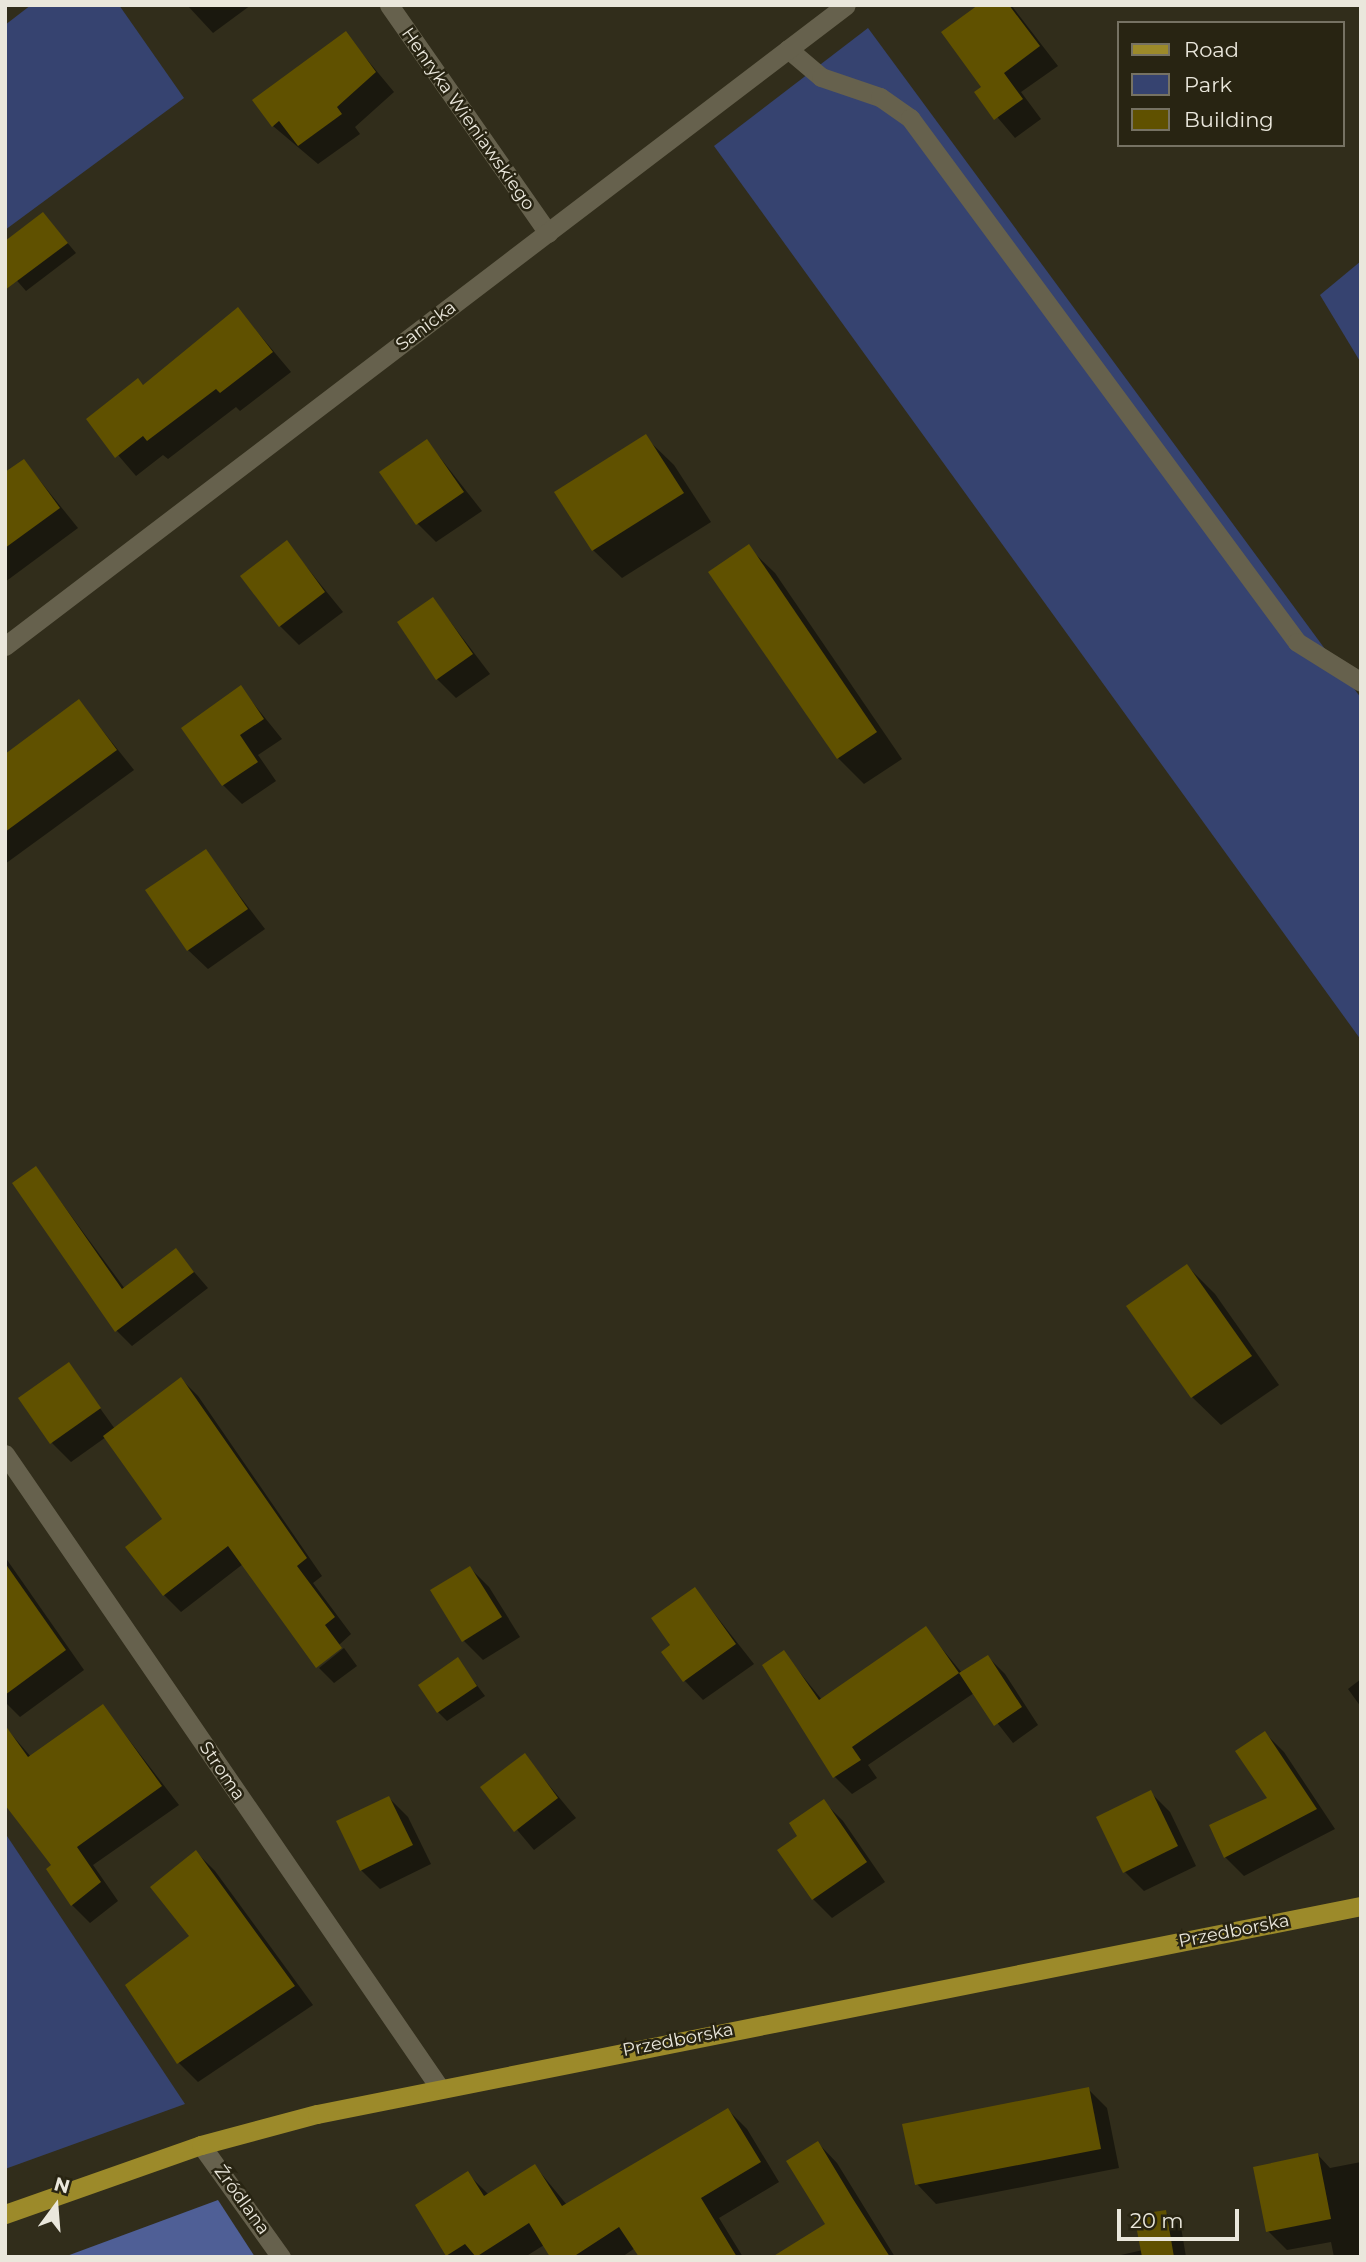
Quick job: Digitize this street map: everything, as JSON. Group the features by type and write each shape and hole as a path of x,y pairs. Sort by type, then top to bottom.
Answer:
{"main road":[{"name":"Przedborska","path":"5,2214 201,2145 439,2087 1361,1906"}],"street":[{"name":"Henryka Wieniawskiego","path":"389,5 548,233"},
{"name":"Sanicka","path":"5,646 846,5"},
{"path":"788,49 821,78 880,97 909,118 1297,642 1361,682"},
{"name":"Stroma","path":"5,1454 439,2087"},
{"name":"Źródlana","path":"201,2145 281,2257"}],"green space":[{"path":"31,5 119,5 184,98 5,230 5,25"},
{"path":"868,28 1361,698 1361,1040 714,146"},
{"path":"1361,261 1361,363 1320,295"},
{"path":"5,1833 185,2104 5,2169"}],"shaded area":[{"path":"218,2200 255,2257 64,2257"}],"building":[{"path":"978,5 1009,5 1040,46 1004,73 1023,99 994,120 974,92 981,87 941,32"},
{"path":"346,31 376,72 337,107 342,114 298,146 279,121 272,127 252,100"},
{"path":"43,212 68,243 5,290 5,241"},
{"path":"238,307 273,352 220,393 216,389 147,441 143,436 115,458 86,419 138,378 143,385"},
{"path":"646,434 684,493 592,551 554,492"},
{"path":"427,439 464,492 416,525 379,472"},
{"path":"24,459 60,508 5,548 5,472"},
{"path":"287,540 325,592 279,627 240,576"},
{"path":"749,544 877,732 837,759 708,572"},
{"path":"433,597 473,654 436,680 397,622"},
{"path":"241,685 264,719 240,735 258,762 222,786 181,728"},
{"path":"79,699 117,750 5,832 5,754"},
{"path":"206,849 248,909 187,951 145,890"},
{"path":"36,1166 122,1289 176,1248 194,1272 115,1332 12,1183"},
{"path":"1187,1264 1252,1356 1191,1398 1126,1306"},
{"path":"69,1362 101,1408 50,1444 18,1398"},
{"path":"181,1377 307,1558 297,1566 335,1617 325,1625 342,1648 316,1668 228,1546 163,1596 125,1547 162,1519 103,1436"},
{"path":"5,1563 66,1650 5,1695"},
{"path":"470,1566 502,1617 462,1642 430,1590"},
{"path":"695,1587 736,1644 683,1682 661,1652 670,1645 651,1618"},
{"path":"926,1626 959,1673 852,1747 861,1760 833,1778 762,1665 784,1650 819,1700"},
{"path":"988,1655 1022,1707 994,1726 959,1673"},
{"path":"458,1657 477,1686 437,1713 418,1685"},
{"path":"103,1704 162,1786 77,1847 101,1882 71,1906 46,1869 51,1865 5,1805 5,1725 28,1757"},
{"path":"1265,1731 1317,1809 1224,1858 1209,1825 1267,1798 1235,1751"},
{"path":"525,1753 558,1798 514,1832 480,1787"},
{"path":"1151,1790 1178,1846 1123,1873 1096,1817"},
{"path":"389,1796 413,1845 360,1871 336,1821"},
{"path":"824,1799 867,1862 812,1900 777,1850 797,1836 789,1823"},
{"path":"196,1850 295,1986 177,2064 125,1985 189,1936 150,1887"},
{"path":"1089,2087 1101,2149 915,2185 902,2124"},
{"path":"728,2108 761,2162 701,2198 737,2257 639,2257 619,2227 573,2257 550,2257 529,2223 476,2257 465,2244 446,2256 415,2205 468,2171 484,2196 535,2164 562,2206"},
{"path":"818,2141 890,2257 772,2257 825,2224 786,2161"},
{"path":"1318,2153 1331,2219 1266,2232 1253,2167"},
{"path":"1166,2210 1174,2257 1142,2257 1134,2215"}]}
